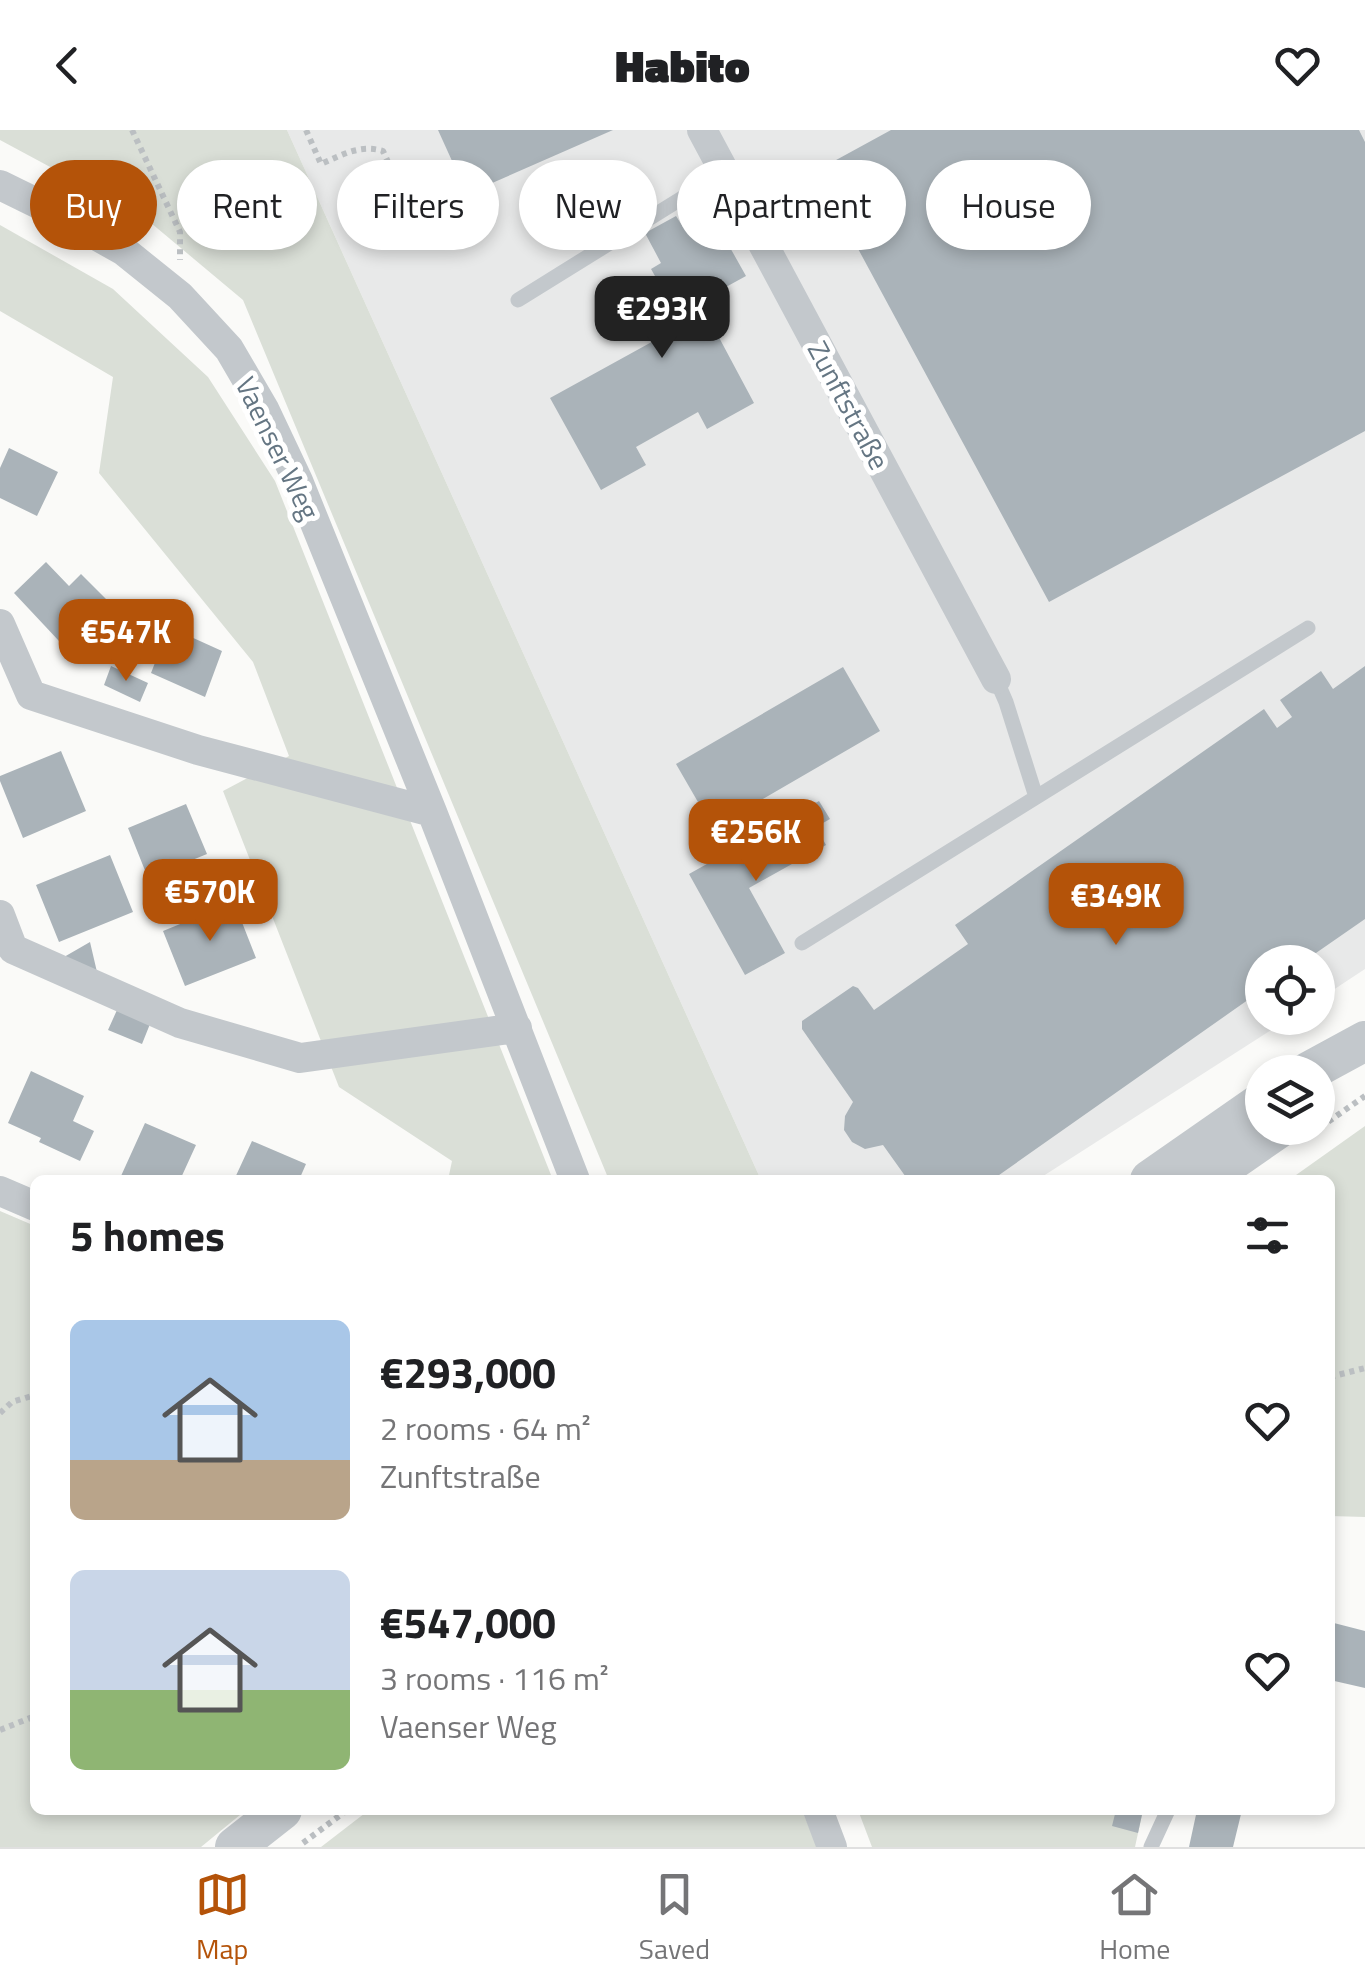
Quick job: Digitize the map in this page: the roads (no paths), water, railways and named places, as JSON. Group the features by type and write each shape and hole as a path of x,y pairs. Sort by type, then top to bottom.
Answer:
{"street":[{"name":"Zunftstraße","path":"702,130 718,160"},
{"name":"Vaenser Weg","path":"0,185 124,251 180,296 229,349 264,409 298,481 432,812 573,1175"},
{"name":"Zunftstraße","path":"766,250 996,680"},
{"path":"0,624 31,695 198,750 432,812"},
{"path":"0,916 13,949 180,1023 300,1058 517,1028"},
{"path":"1335,1057 1365,1041"},
{"path":"1335,1085 1365,1059"},
{"path":"1157,1175 1245,1114"},
{"path":"1211,1175 1254,1145"},
{"path":"0,1191 30,1204"},
{"path":"235,1847 276,1815"},
{"path":"820,1815 832,1847"}],"lane":[{"path":"518,300 677,201"},
{"path":"802,942 1308,628"},
{"path":"996,680 1036,797"},
{"path":"1151,1847 1166,1815"}]}
